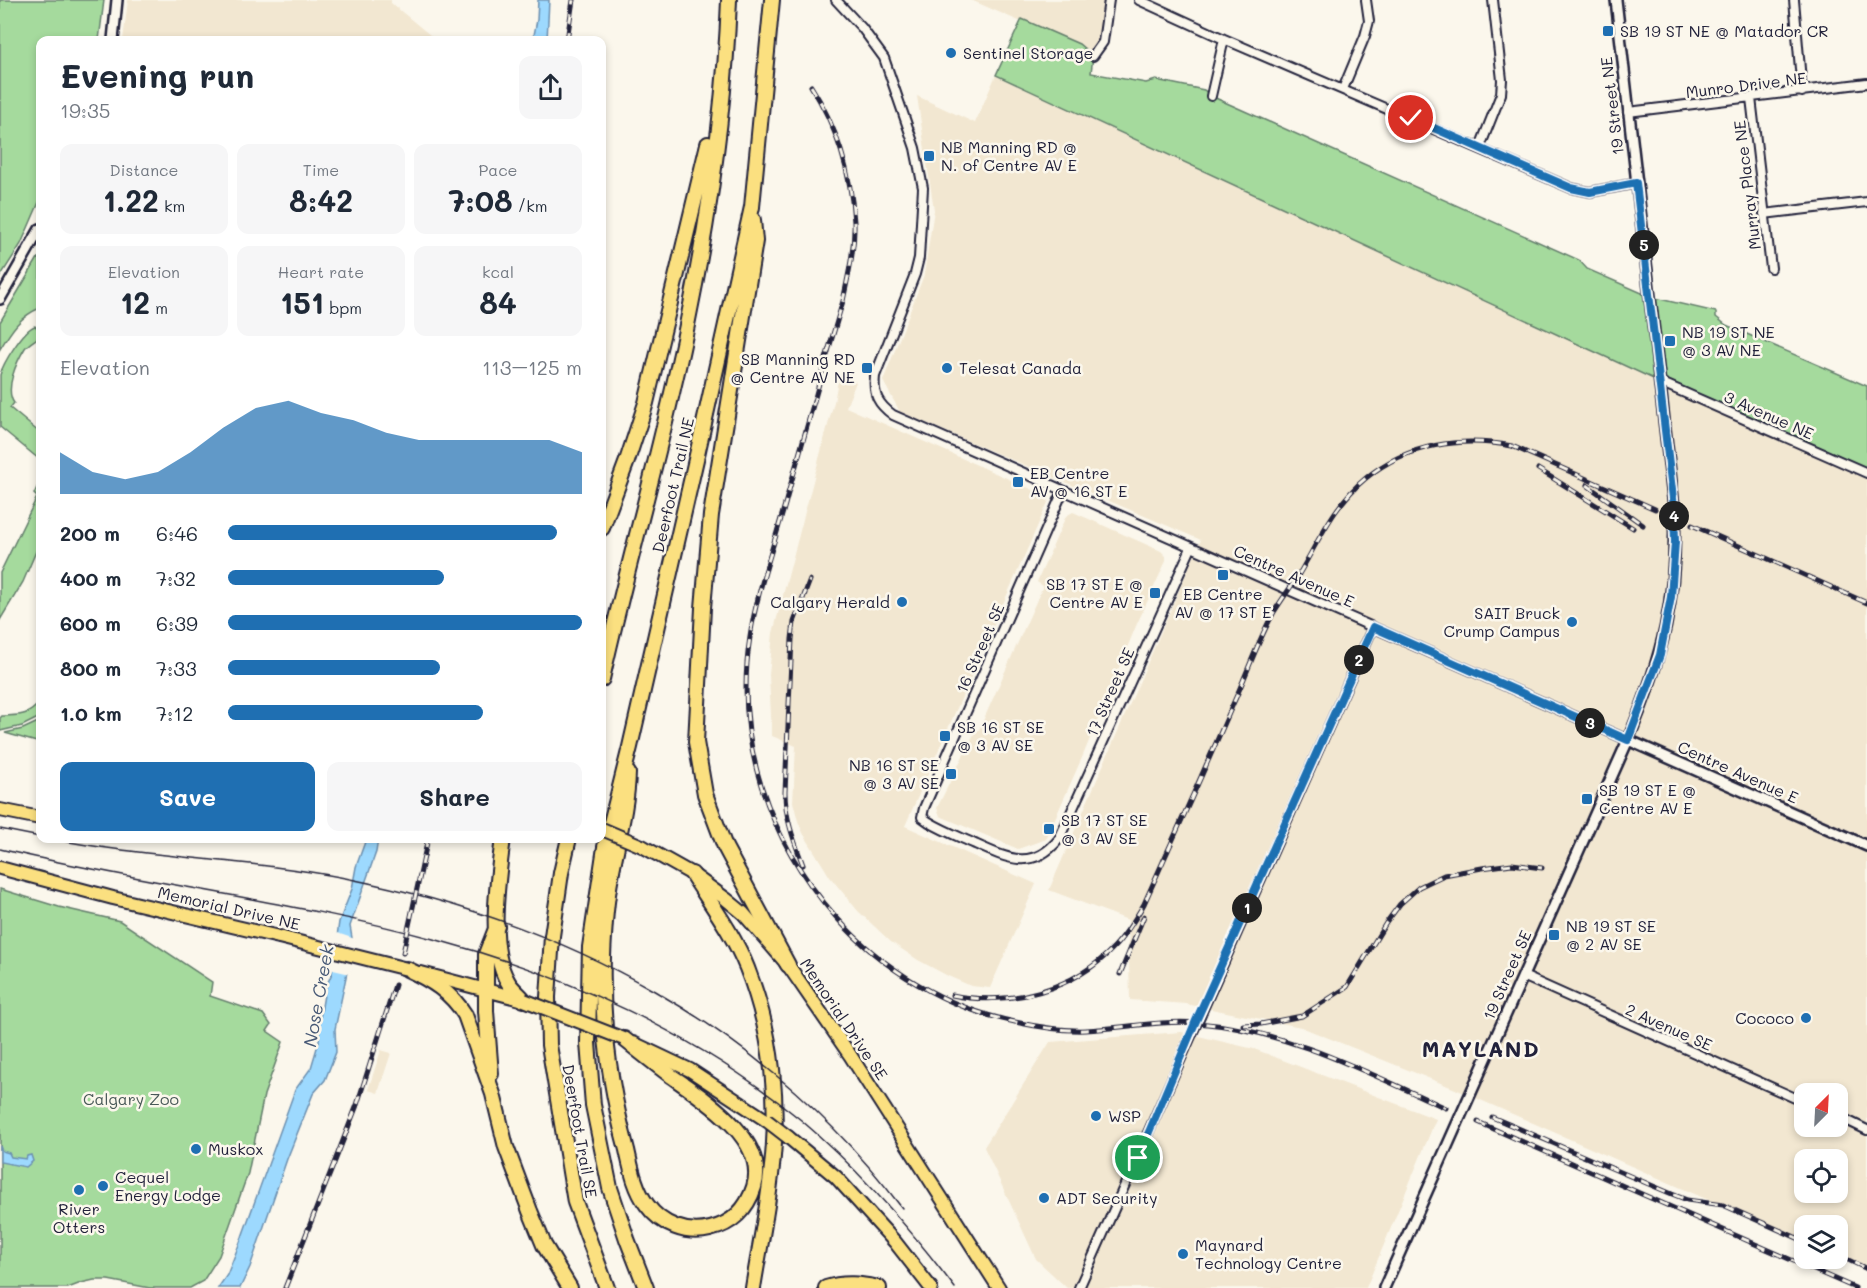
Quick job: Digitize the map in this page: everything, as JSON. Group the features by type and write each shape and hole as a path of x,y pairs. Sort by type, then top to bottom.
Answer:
{"highway":[{"name":"Deerfoot Trail NE","path":"606,660 687,325 710,205 726,60 729,0"},
{"name":"Deerfoot Trail NE","path":"606,839 630,747 752,207 772,0"},
{"path":"606,517 646,403 705,159 726,60"},
{"path":"752,207 755,241 711,515 703,608 696,742 705,794 725,847 788,965"},
{"path":"624,1039 720,1112 748,1145 756,1167 756,1180 749,1200 736,1217 727,1223 708,1230 688,1230 671,1226 656,1215 646,1205 637,1186 617,1114 603,1009 603,956 611,878 627,795 630,747"},
{"path":"502,843 497,926 499,959 509,985 524,1000"},
{"name":"Deerfoot Trail SE","path":"568,843 556,911 549,974 549,1045 575,1202 607,1288"},
{"name":"Deerfoot Trail NE","path":"588,975 594,913 605,843"},
{"path":"692,874 736,945 747,968 762,1019 773,1071 775,1112 771,1174 753,1288"},
{"path":"493,1094 486,954 497,926"},
{"path":"407,969 444,989 465,1015 493,1094 506,1147 530,1211 544,1245 570,1288"},
{"name":"Deerfoot Trail SE","path":"588,975 589,1062 597,1126 618,1214 646,1288"},
{"path":"826,1288 844,1284 879,1288"}],"main road":[{"path":"0,810 36,817"},
{"name":"Memorial Drive SE","path":"606,832 642,846 692,874 743,913 788,965 850,1055 999,1288"},
{"name":"Memorial Drive NE","path":"0,868 113,898 486,989"},
{"path":"486,989 524,1000 653,1051 690,1071 766,1120 836,1177 895,1242 931,1288"}],"street":[{"path":"113,36 117,0"},
{"name":"Centre Avenue E","path":"836,0 862,28 884,58 915,148 923,182 919,258 915,274 875,376 873,388 877,401 893,415 1867,846"},
{"path":"1093,57 1103,42 1109,0"},
{"path":"1139,0 1224,39 1571,188 1590,192 1636,183"},
{"path":"1343,89 1365,36 1368,21 1366,0"},
{"path":"1480,147 1501,94 1502,80 1493,0"},
{"name":"19 Street NE","path":"1616,0 1674,507 1674,573 1668,620 1660,655 1628,740"},
{"path":"1794,0 1802,92"},
{"path":"1211,96 1224,39"},
{"name":"Munro Drive NE","path":"1628,112 1867,83"},
{"name":"Murray Place NE","path":"1751,98 1771,268"},
{"path":"1764,214 1867,202"},
{"path":"0,299 36,236"},
{"name":"3 Avenue NE","path":"1660,382 1867,473"},
{"name":"16 Street SE","path":"1053,847 1043,855 1017,860 937,827 922,817 1063,491"},
{"name":"17 Street SE","path":"1053,847 1064,830 1191,548"},
{"path":"1079,1288 1373,627"},
{"name":"19 Street SE","path":"1384,1288 1628,740"},
{"name":"2 Avenue SE","path":"1523,976 1794,1098"},
{"path":"1848,1121 1867,1130"}],"shaded area":[{"path":"128,0 391,0 391,3 431,36 124,36"},
{"path":"971,0 1108,0 1103,42 1093,56 1078,44 1023,19 1019,21"},
{"path":"996,75 1660,382 1867,473 1867,1270 1848,1261 1848,1215 1794,1215 1794,1238 1453,1088 1301,1027 1186,1004 1130,1000 1128,920 1049,890 1201,540 900,412 883,381 924,275 934,210 917,96 975,123"},
{"path":"839,375 856,382 846,407 1047,496 1049,500 905,826 1036,884 990,988 971,986 918,960 891,942 858,911 830,877 798,821 793,802 796,746 772,736 769,675 773,633 834,402"},
{"path":"1073,512 1161,551 1166,556 1166,561 1046,839 1018,849 940,816 937,808 976,730 979,730 1043,586 1037,582 1066,516"},
{"path":"1181,1032 1254,1049 1436,1119 1366,1288 1067,1288 1036,1259 984,1147 1050,1042"},
{"path":"381,1050 391,1053 378,1093 368,1090"}],"green space":[{"path":"0,0 104,0 100,36 36,36 36,209 21,244 0,277"},
{"path":"1022,19 1079,44 1093,56 1091,73 1146,83 1156,80 1204,90 1211,96 1579,260 1587,269 1651,297 1716,312 1716,317 1726,325 1867,386 1867,473 1660,382 996,75"},
{"path":"36,261 36,310 21,320 0,349 0,322"},
{"path":"36,327 36,339 25,348 15,367 10,390 14,403 10,408 36,430 36,457 0,427 0,375 14,347 30,328"},
{"path":"36,499 36,551 23,582 0,620 0,573"},
{"path":"35,707 36,719 22,726 0,731 2,716 27,713"},
{"path":"36,723 36,742 5,733"},
{"name":"Calgary Zoo","path":"0,889 59,907 120,921 212,982 210,996 263,1014 271,1025 267,1031 283,1042 264,1095 248,1173 219,1256 203,1281 190,1288 150,1288 108,1280 94,1280 68,1288 0,1288"}],"water":[{"path":"538,0 549,0 547,36 534,36"},
{"path":"365,843 377,843 350,926 353,944 335,1029 336,1052 325,1080 313,1094 287,1159 250,1267 240,1288 218,1288 227,1275 242,1237 295,1090 311,1068 319,1041 320,1018 325,989 332,973 339,922 352,889 356,867"},
{"path":"0,1146 2,1151 9,1153 11,1157 26,1159 31,1155 33,1161 26,1167 0,1162"}],"pier":[{"path":"334,932 355,939 356,953 350,974 329,969"}],"tram line":[{"path":"0,829 36,836"},
{"path":"74,843 345,878 427,897 506,923 582,954 655,991 724,1035 788,1086 848,1143 902,1208"},
{"path":"0,849 383,926 486,954 582,990 629,1011 719,1061 761,1089 801,1120 883,1200 955,1288"}],"railway":[{"path":"568,36 573,0"},
{"path":"811,86 835,134 846,168 854,222 851,262 843,301 757,602 746,675 747,713 752,751 775,822 792,855 812,887 854,936 917,984 964,1007 989,1016 1059,1029 1086,1030 1184,1022 1231,1027 1294,1043 1356,1067 1446,1108"},
{"path":"952,995 996,999 1040,992 1081,974 1115,946 1131,926 1144,904 1268,622 1336,510 1355,488 1382,466 1417,450 1435,446 1473,442 1493,443 1512,446 1655,509"},
{"path":"1538,469 1633,528"},
{"path":"1587,485 1643,525"},
{"path":"1692,525 1867,603"},
{"path":"803,865 788,820 785,792 794,622 810,580"},
{"path":"403,953 427,843"},
{"path":"1243,1025 1302,1016 1347,987 1386,923 1400,904 1419,887 1444,875 1482,868 1512,864 1542,868"},
{"path":"1120,974 1144,916"},
{"path":"285,1288 357,1105 395,985"},
{"path":"1492,1117 1687,1200 1723,1205 1794,1237"},
{"path":"1478,1122 1855,1288"},
{"path":"1848,1260 1867,1269"}],"place":[{"name":"SB 19 ST NE @ Matador CR","path":"1608,31"},
{"name":"Sentinel Storage","path":"951,53"},
{"name":"NB Manning RD @ N. of Centre AV E","path":"929,156"},
{"name":"NB 19 ST NE @ 3 AV NE","path":"1670,341"},
{"name":"SB Manning RD @ Centre AV NE","path":"867,368"},
{"name":"Telesat Canada","path":"947,368"},
{"name":"EB Centre AV @ 16 ST E","path":"1018,482"},
{"name":"EB Centre AV @ 17 ST E","path":"1223,575"},
{"name":"SB 17 ST E @ Centre AV E","path":"1155,593"},
{"name":"Calgary Herald","path":"902,602"},
{"name":"SAIT Bruck Crump Campus","path":"1572,622"},
{"name":"SB 16 ST SE @ 3 AV SE","path":"945,736"},
{"name":"NB 16 ST SE @ 3 AV SE","path":"951,774"},
{"name":"SB 19 ST E @ Centre AV E","path":"1587,799"},
{"name":"SB 17 ST SE @ 3 AV SE","path":"1049,829"},
{"name":"NB 19 ST SE @ 2 AV SE","path":"1554,935"},
{"name":"Cococo","path":"1806,1018"},
{"name":"WSP","path":"1096,1116"},
{"name":"Muskox","path":"196,1149"},
{"name":"Cequel Energy Lodge","path":"103,1186"},
{"name":"River Otters","path":"79,1190"},
{"name":"ADT Security","path":"1044,1198"},
{"name":"Maynard Technology Centre","path":"1183,1254"}],"district":[{"name":"MAYLAND","path":"1481,1049"}],"route":[{"path":"1138,1158 1195,1023 1373,627 1628,740 1660,655 1668,620 1674,573 1674,507 1636,183 1590,192 1571,188 1411,118"}],"water label":[{"name":"Nose Creek","path":"319,996"}]}
